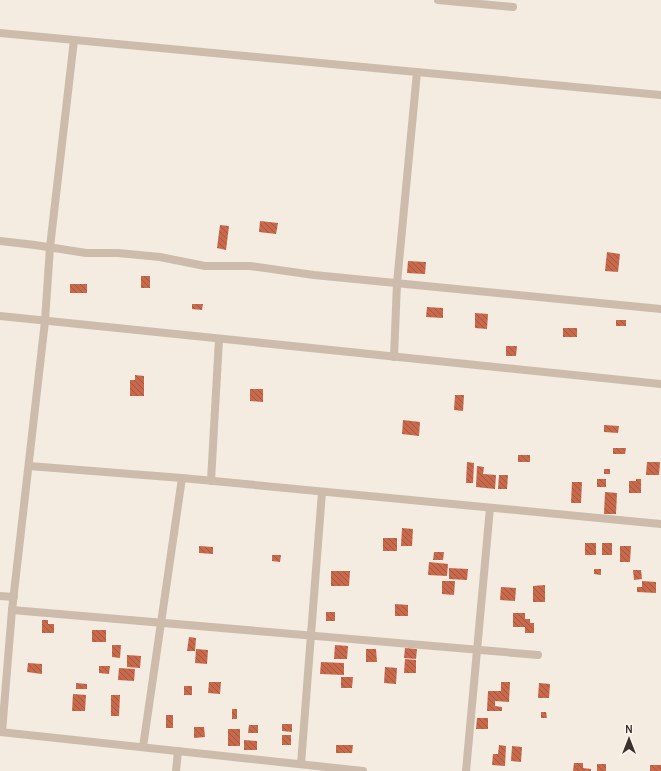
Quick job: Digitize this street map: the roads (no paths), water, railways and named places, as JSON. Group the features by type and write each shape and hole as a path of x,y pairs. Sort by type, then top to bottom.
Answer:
{"street":[{"path":"438,0 513,7"},
{"path":"0,33 661,95"},
{"path":"74,40 50,247 45,321 12,610 1,732 301,764 317,768 363,771"},
{"path":"394,356 397,283 417,72"},
{"path":"0,241 86,253 118,253 160,257 205,266 250,266 314,275 661,309"},
{"path":"0,316 661,384"},
{"path":"211,481 219,338"},
{"path":"29,466 182,478 661,524"},
{"path":"143,747 182,478"},
{"path":"301,764 322,492"},
{"path":"466,771 490,508"},
{"path":"0,596 14,597"},
{"path":"12,610 538,655"},
{"path":"176,771 178,751"}]}
